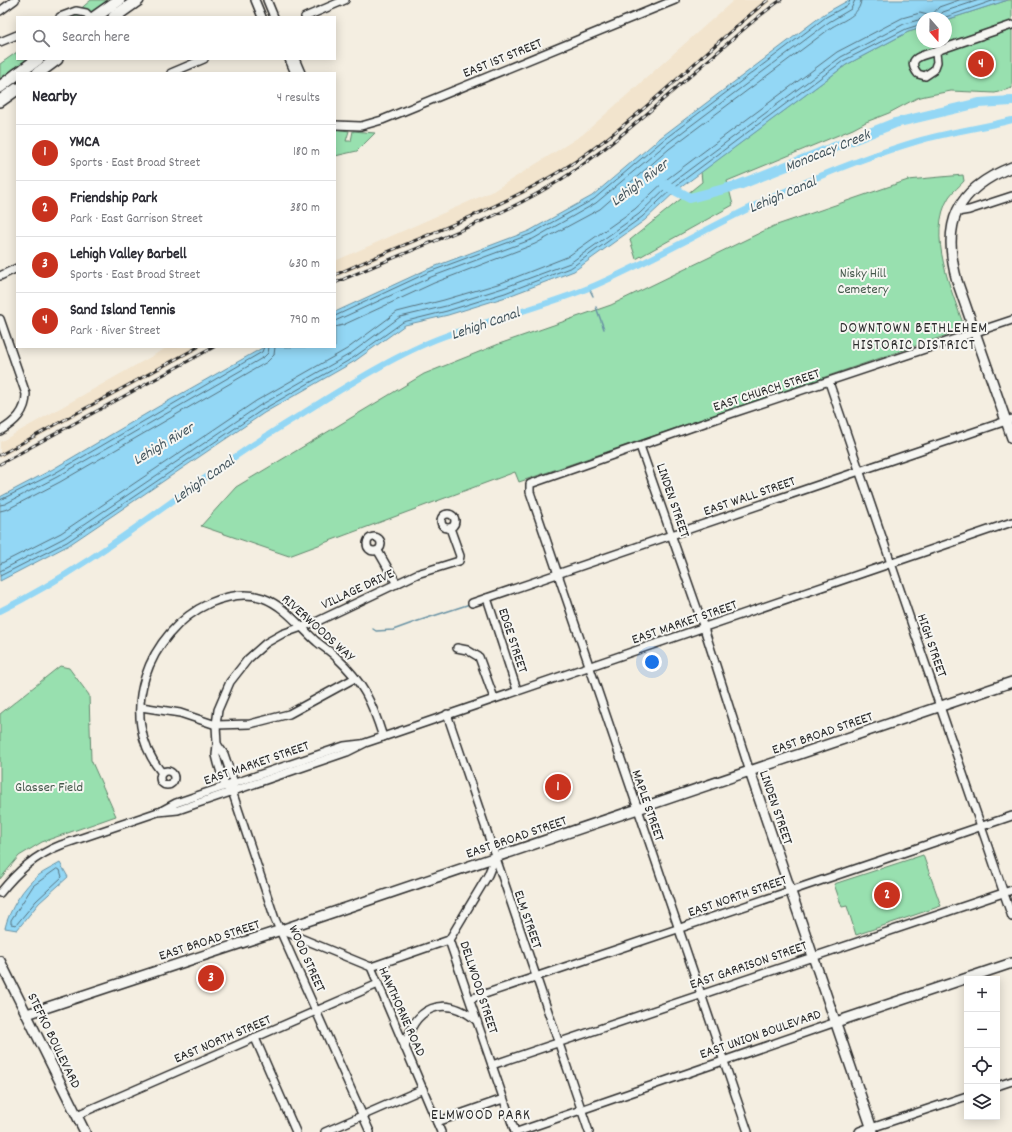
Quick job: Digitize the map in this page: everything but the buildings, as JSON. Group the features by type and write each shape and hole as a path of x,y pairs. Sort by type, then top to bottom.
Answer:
{"highway":[{"path":"96,16 119,0"},
{"path":"115,16 138,0"},
{"path":"21,72 37,60"},
{"path":"39,72 56,60"},
{"path":"0,87 16,75"},
{"path":"0,101 16,90"}],"main road":[{"path":"1012,167 979,184 967,195 956,212 951,229 951,257 975,332 1009,420 1012,438"},
{"name":"EAST BROAD STREET","path":"27,1014 495,858 1012,682"},
{"name":"LINDEN STREET","path":"750,772 872,1130"},
{"name":"STEFKO BOULEVARD","path":"0,961 85,1132"},
{"name":"EAST UNION BOULEVARD","path":"836,1022 1012,963"},
{"path":"860,1132 872,1130"}],"street":[{"path":"0,11 15,0"},
{"path":"255,0 262,16"},
{"path":"267,0 274,16"},
{"path":"307,16 345,0"},
{"name":"EAST 1ST STREET","path":"336,125 361,126 382,120 675,0"},
{"path":"63,16 76,11 86,13 89,16"},
{"path":"936,53 942,49 1012,25"},
{"path":"0,42 16,35"},
{"path":"172,72 202,60"},
{"path":"289,60 295,72"},
{"path":"295,60 301,72"},
{"path":"956,212 969,210 1012,196"},
{"path":"0,276 16,268"},
{"path":"0,319 26,394 25,406 17,420 0,431"},
{"name":"EAST CHURCH STREET","path":"530,484 1012,320"},
{"name":"HIGH STREET","path":"829,382 1012,917"},
{"name":"EAST WALL STREET","path":"472,604 1009,420"},
{"name":"LINDEN STREET","path":"640,446 704,628 750,772"},
{"name":"MAPLE STREET","path":"530,484 530,492 677,929 748,1132"},
{"name":"EAST MARKET STREET","path":"158,812 178,810 347,752 365,743 447,714 704,628 1012,522"},
{"name":"VILLAGE DRIVE","path":"225,786 216,755 218,744 216,725 218,710 227,689 248,659 266,643 300,627 435,568 459,561 460,556 450,528"},
{"path":"378,551 397,584"},
{"name":"RIVERWOODS WAY","path":"162,773 156,765 147,746 142,729 141,707 145,674 157,648 177,624 202,607 233,596 250,595 276,604 300,627 335,656 367,693 383,737"},
{"name":"EDGE STREET","path":"487,598 518,690"},
{"path":"457,648 467,650 479,657 494,698"},
{"path":"141,707 180,712 216,725 250,724 283,716 298,710 319,696 355,678"},
{"name":"ELM STREET","path":"447,714 589,1132"},
{"name":"EAST MARKET STREET","path":"0,893 20,870 45,851 158,812 176,803 225,786 344,746 365,743"},
{"name":"VILLAGE DRIVE","path":"218,744 224,754 234,783"},
{"path":"225,786 232,791 234,783"},
{"name":"WOOD STREET","path":"232,791 275,919 317,1010 370,1132"},
{"name":"EAST NORTH STREET","path":"470,999 1012,816"},
{"name":"DELLWOOD STREET","path":"495,858 488,875 449,940 516,1132"},
{"name":"EAST GARRISON STREET","path":"492,1065 1012,890"},
{"name":"HAWTHORNE ROAD","path":"281,930 371,967 441,1132"},
{"path":"371,967 449,940"},
{"name":"EAST NORTH STREET","path":"77,1115 378,984"},
{"path":"405,1048 408,1034 415,1021 423,1013 432,1009 444,1006 455,1008 468,1014 477,1021"},
{"name":"EAST UNION BOULEVARD","path":"516,1132 836,1022"},
{"path":"255,1038 296,1132"},
{"path":"1000,1085 1012,1081"},
{"path":"325,1132 423,1089"},
{"path":"872,1130 964,1097"},
{"path":"437,1122 504,1099"}],"shaded area":[{"path":"734,0 773,0 728,35 632,120 596,149 532,190 336,278 336,261 493,191 582,135"},
{"path":"166,348 201,348 0,458 0,442"}],"green space":[{"path":"91,0 112,0 90,16 72,16"},
{"path":"1012,0 1012,88 995,93 951,91 917,98 889,113 853,129 727,181 733,205 636,259 630,240 702,182 701,172 846,65 908,32 916,30 916,48 952,48 952,18"},
{"path":"16,53 16,60 31,60 0,83 0,64"},
{"path":"336,129 349,131 346,141 351,141 353,131 375,133 357,151 336,156"},
{"name":"Nisky Hill Cemetery","path":"963,175 964,181 949,197 943,212 940,228 941,245 948,281 965,329 519,482 515,472 289,556 201,526 236,487 424,374 499,344 611,305 774,226 908,180"},
{"name":"Glasser Field","path":"60,666 69,668 89,695 91,760 116,816 42,842 19,856 0,879 0,714"},
{"path":"923,855 941,906 856,935 847,906 842,907 834,884"}],"water":[{"name":"Lehigh River","path":"849,0 1008,0 952,18 952,12 916,12 916,30 908,32 846,65 676,191 645,220 574,271 506,297 448,315 405,325 355,361 264,413 69,545 0,581 0,497 53,469 156,408 262,348 336,348 336,312 428,269 529,231 592,196 660,138 824,14"},
{"path":"60,863 68,877 39,903 17,930 5,928 14,906 28,885 39,875"}],"waterway":[{"name":"Monocacy Creek","path":"665,185 690,198 739,185 895,123 979,103 1012,101"},
{"name":"Lehigh Canal","path":"0,611 40,590 78,567 262,439 352,383 390,361 427,343 559,299 596,285 645,262 765,200 853,163 885,151 929,138 1012,120"},
{"path":"589,288 593,296"},
{"path":"596,307 604,329"},
{"path":"373,629 376,631 393,630 470,604"}],"railway":[{"path":"336,275 488,209 548,178 576,161 601,143 650,103 768,0"},
{"path":"336,283 486,219 544,190 571,173 625,132 745,28 781,0"},
{"path":"0,455 196,348"},
{"path":"0,464 212,348"}],"place":[{"name":"Sand Island Tennis","path":"981,64"},
{"name":"YMCA","path":"558,787"},
{"name":"Friendship Park","path":"887,895"},
{"name":"Lehigh Valley Barbell","path":"211,978"}],"district":[{"name":"DOWNTOWN BETHLEHEM HISTORIC DISTRICT","path":"914,336"},
{"name":"ELMWOOD PARK","path":"481,1114"}]}
